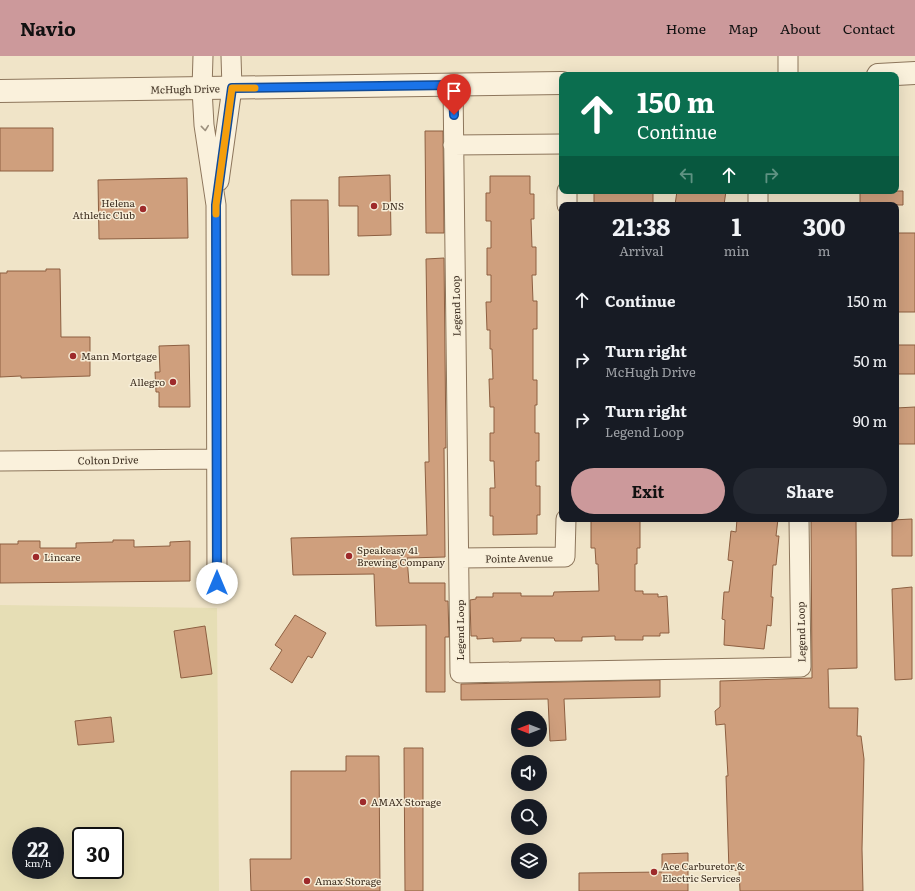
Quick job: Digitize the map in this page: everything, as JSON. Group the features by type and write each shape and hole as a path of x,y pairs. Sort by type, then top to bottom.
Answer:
{"street":[{"path":"203,56 202,89 204,125 216,205"},
{"path":"217,583 216,205 232,88 231,56"},
{"path":"788,56 788,72"},
{"path":"899,74 915,73"},
{"name":"McHugh Drive","path":"0,92 559,83"},
{"name":"Legend Loop","path":"453,85 460,673 801,667 800,522"},
{"path":"453,145 559,144"},
{"name":"Colton Drive","path":"0,461 216,459"},
{"name":"Pointe Avenue","path":"459,558 565,557 566,522"}],"shaded area":[{"path":"0,605 217,608 219,891 0,891"}],"building":[{"path":"0,128 53,128 53,171 0,171"},
{"path":"425,131 443,131 444,233 426,233"},
{"name":"DNS","path":"390,175 391,235 358,236 358,206 339,206 339,177"},
{"path":"490,176 530,176 530,194 534,194 534,219 531,219 532,247 536,247 536,275 532,275 533,301 537,301 537,329 533,329 533,380 537,380 535,433 539,433 539,461 536,461 536,486 540,486 540,515 537,515 537,534 493,535 493,516 490,516 490,488 495,488 494,461 490,461 490,433 494,433 494,407 490,407 489,379 493,379 492,349 490,349 490,330 487,330 486,302 491,302 491,275 487,275 487,248 491,248 491,221 486,221 486,193 490,193"},
{"name":"Helena Athletic Club","path":"187,178 188,238 99,239 98,180"},
{"path":"899,191 903,191 903,205 899,205 899,202 860,202 860,194 899,194"},
{"path":"594,194 653,194 653,202 594,202"},
{"path":"677,194 726,194 724,202 675,202"},
{"path":"291,200 328,200 329,275 292,275"},
{"path":"899,233 915,233 915,312 899,312"},
{"path":"444,258 446,448 444,448 445,557 407,558 409,583 445,583 445,601 448,601 449,637 445,637 445,692 426,692 426,625 376,626 374,574 293,575 291,538 427,535 425,462 429,462 426,259"},
{"path":"46,269 60,269 61,337 90,337 90,376 21,378 21,376 0,377 0,273 7,273 7,271 46,271"},
{"name":"Allegro","path":"189,345 190,407 159,407 159,392 156,392 155,372 160,372 159,346"},
{"path":"899,345 915,345 915,374 899,374"},
{"path":"915,407 915,444 899,444 899,408"},
{"path":"912,519 912,556 892,556 892,522 899,522 899,520"},
{"path":"591,522 640,522 640,548 637,548 637,564 635,564 635,591 643,591 643,594 658,594 658,597 667,596 669,633 660,633 660,636 643,636 643,640 615,640 615,636 582,637 582,641 555,641 554,638 521,638 521,641 493,642 493,638 477,639 477,636 471,636 470,600 476,599 476,597 493,597 493,593 521,593 521,596 553,596 554,592 599,591 598,564 596,564 595,548 591,548"},
{"path":"737,522 778,522 776,536 779,536 776,565 773,565 771,626 767,625 764,649 724,645 725,620 722,619 724,592 729,592 733,561 728,560 731,531 736,532"},
{"path":"811,522 856,522 857,668 828,669 829,708 858,708 857,736 861,736 864,759 862,849 863,891 740,891 739,870 729,871 726,776 728,776 725,724 716,725 715,711 720,707 720,681 812,678"},
{"path":"113,540 134,540 134,547 170,546 170,542 190,541 190,581 0,583 0,544 18,544 18,541 40,541 40,548 76,548 76,543 113,542"},
{"path":"912,587 912,679 895,680 892,589"},
{"path":"295,615 326,633 312,658 308,656 292,683 270,669 282,650 275,645"},
{"path":"205,626 212,674 181,678 174,631"},
{"path":"660,680 660,697 564,699 566,740 550,741 548,699 461,700 461,684"},
{"path":"111,717 114,742 78,745 75,721"},
{"name":"AMAX Storage","path":"404,748 423,748 423,891 405,891"},
{"path":"346,756 379,756 380,891 251,891 250,859 291,859 291,771 346,771"},
{"name":"Ace Carburetor & Electric Services","path":"688,853 688,891 579,891 579,873 662,872 662,854"}],"slow traffic":[{"path":"216,214 232,88 255,88"}],"place":[{"name":"DNS","path":"374,206"},
{"name":"Helena Athletic Club","path":"143,209"},
{"name":"Mann Mortgage","path":"73,356"},
{"name":"Allegro","path":"173,382"},
{"name":"Speakeasy 41 Brewing Company","path":"349,556"},
{"name":"Lincare","path":"36,557"},
{"name":"AMAX Storage","path":"363,802"},
{"name":"Ace Carburetor & Electric Services","path":"654,872"},
{"name":"Amax Storage","path":"307,881"}],"route":[{"path":"217,583 216,205 232,88 453,85 454,115"}]}
